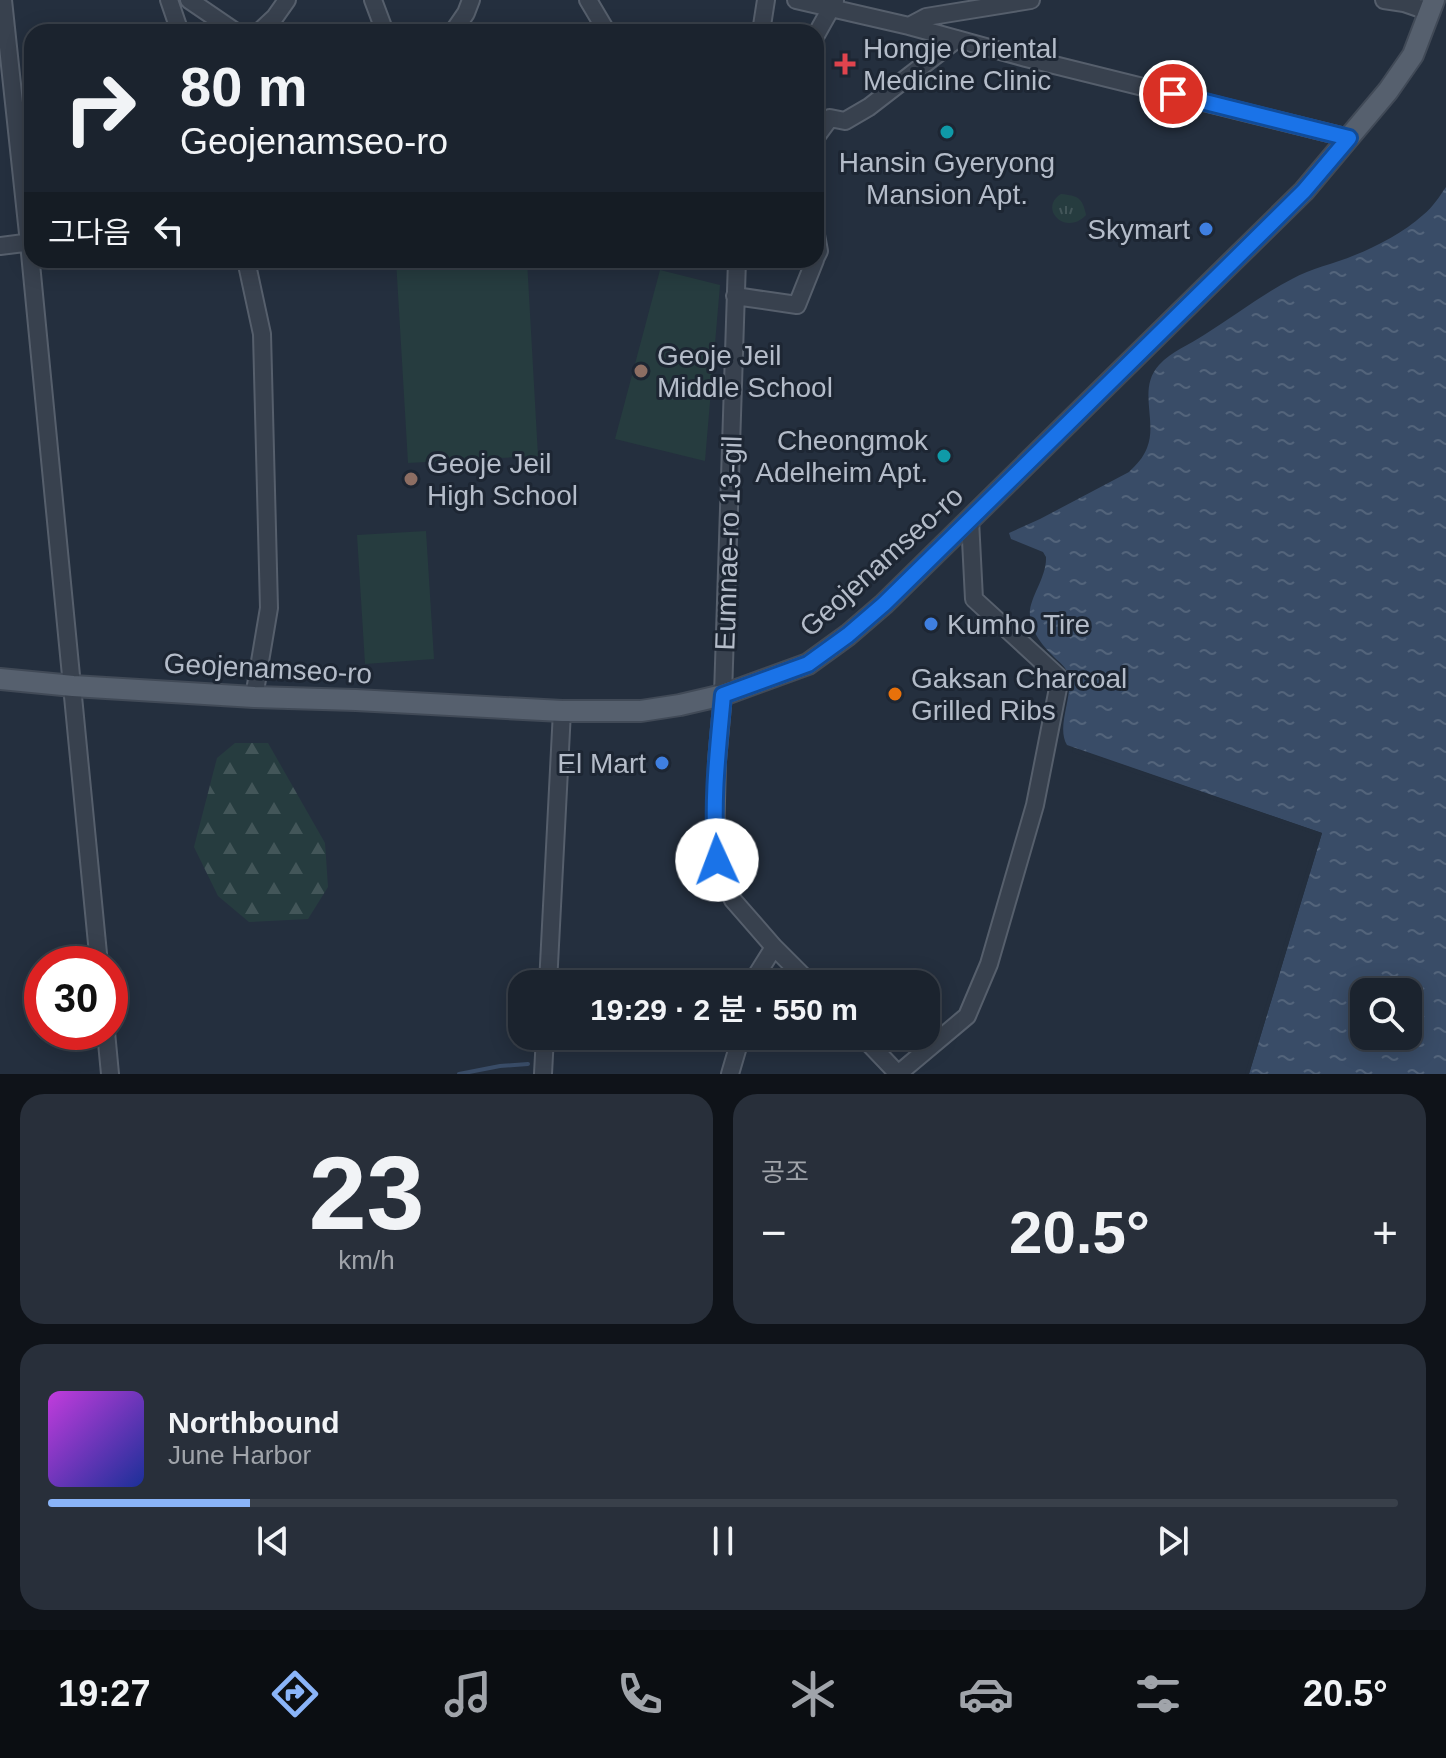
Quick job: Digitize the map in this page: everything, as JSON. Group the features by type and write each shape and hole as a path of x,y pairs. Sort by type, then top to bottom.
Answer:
{"main road":[{"name":"Geojenamseo-ro","path":"0,679 254,697 562,711 641,711 723,695 808,664 872,614 1304,191 1388,91 1413,55 1432,6"}],"street":[{"path":"3,0 24,188"},
{"path":"169,0 177,24"},
{"path":"189,0 224,24"},
{"path":"268,24 287,0"},
{"path":"373,0 382,24"},
{"path":"458,24 471,0"},
{"path":"588,0 602,24"},
{"path":"762,24 766,0"},
{"path":"796,0 833,4 957,39 1349,138"},
{"path":"909,26 926,17 1031,0"},
{"path":"1384,0 1432,6"},
{"path":"822,24 833,4"},
{"path":"824,126 830,118 845,121 869,107 957,39"},
{"path":"0,246 24,243"},
{"path":"33,268 97,946"},
{"path":"248,268 262,334 269,608 254,697"},
{"name":"Eumnae-ro 13-gil","path":"737,268 723,695 717,761 717,860 733,900 797,970"},
{"path":"735,296 797,305 812,268"},
{"path":"875,1050 898,1074 967,1016 989,964 1035,805 1060,678 974,599 970,520"},
{"path":"549,970 562,711"},
{"path":"760,970 774,947"},
{"path":"108,1050 110,1074"},
{"path":"543,1074 544,1050"},
{"path":"730,1074 737,1050"}],"green space":[{"path":"1061,194 1078,198 1086,215 1070,223 1057,218 1052,206"},
{"path":"396,268 527,268 538,456 408,463"},
{"path":"660,270 720,285 705,461 615,439"},
{"path":"426,531 434,659 365,664 357,535"},
{"path":"235,743 268,743 325,843 328,887 308,919 249,922 218,896 194,847 217,758"}],"water":[{"path":"1446,187 1446,1074 1249,1074 1322,833 1067,745 1063,728 1069,689 1067,672 1039,639 1030,616 1046,557 1043,552 1011,539 1009,533 1129,472 1137,464 1150,438 1149,384 1159,365 1169,356 1292,279 1390,238 1408,227 1436,202"}],"pier":[{"path":"1073,748 1322,833 1249,1074 1245,1074 1317,835 1072,752"}],"waterway":[{"path":"459,1074 528,1064"}],"place":[{"name":"Hongje Oriental Medicine Clinic","path":"845,64"},
{"name":"Hansin Gyeryong Mansion Apt.","path":"947,132"},
{"name":"Skymart","path":"1206,229"},
{"name":"Geoje Jeil Middle School","path":"641,371"},
{"name":"Cheongmok Adelheim Apt.","path":"944,456"},
{"name":"Geoje Jeil High School","path":"411,479"},
{"name":"Kumho Tire","path":"931,624"},
{"name":"Gaksan Charcoal Grilled Ribs","path":"895,694"},
{"name":"El Mart","path":"662,763"}],"route":[{"path":"717,860 717,761 723,695 808,664 884,604 1304,191 1349,138 1173,94"}]}
